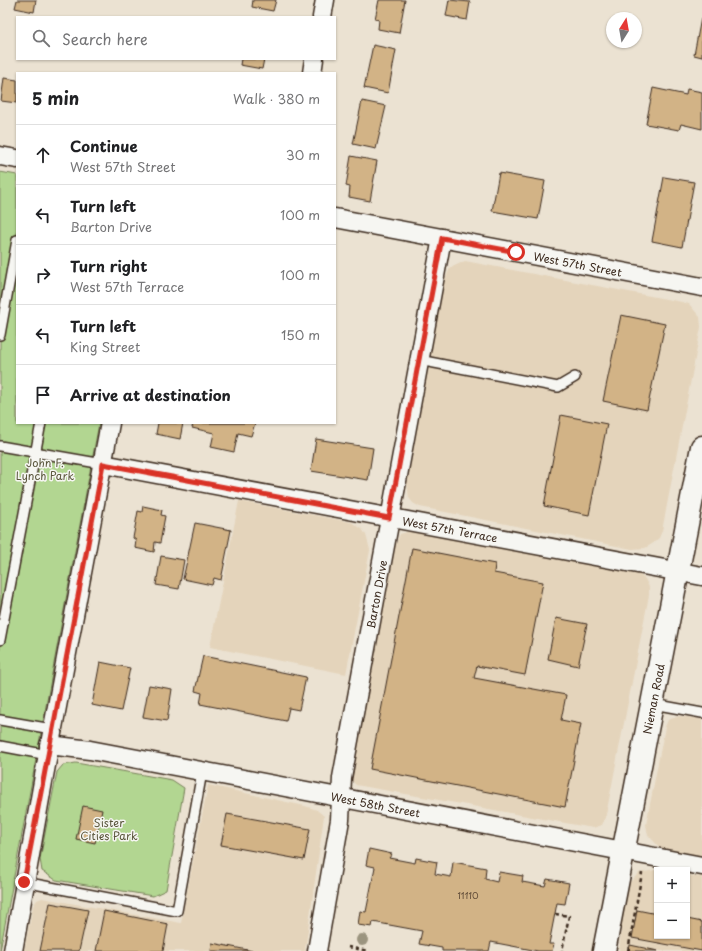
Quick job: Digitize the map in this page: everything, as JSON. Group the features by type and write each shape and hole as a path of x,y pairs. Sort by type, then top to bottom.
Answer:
{"main road":[{"name":"Nieman Road","path":"604,951 702,447"}],"street":[{"path":"322,16 325,0"},
{"path":"312,72 314,60"},
{"path":"0,156 16,159"},
{"name":"West 57th Street","path":"336,218 702,287"},
{"name":"Barton Drive","path":"317,951 340,820 342,778 442,238"},
{"path":"13,951 24,882 110,424"},
{"name":"West 57th Terrace","path":"103,464 702,576"},
{"name":"West 58th Street","path":"50,743 702,866"}],"lane":[{"path":"0,335 16,246"},
{"path":"419,360 558,387 575,377"},
{"path":"0,640 41,424"},
{"path":"0,446 103,464"},
{"path":"652,704 702,713"},
{"path":"0,720 50,743"},
{"path":"0,746 50,743"},
{"path":"24,882 177,911 202,772"}],"path":[{"path":"628,951 641,880"},
{"path":"555,914 569,916 562,951"},
{"path":"348,947 368,951"}],"shaded area":[{"path":"465,261 682,302 689,304 700,317 701,327 662,531 659,538 652,544 645,548 632,549 420,507 413,503 409,498 407,483 443,284 450,268"},
{"path":"239,501 351,522 362,529 366,535 370,550 346,674 210,647"},
{"path":"414,530 636,572 645,579 649,587 649,595 606,815 602,825 593,828 356,785 352,781 351,777 395,546 400,534"},
{"path":"679,716 702,719 702,856 660,848 648,835 646,825 665,727 668,720"},
{"path":"208,785 305,806 317,810 324,816 305,951 24,951 33,906 37,900 42,898 181,923"},
{"path":"654,870 654,939 690,939 690,875 702,877 702,951 619,951 624,898 628,884 639,873"}],"green space":[{"name":"John F. Lynch Park","path":"0,172 16,175 16,424 99,424 0,951"},
{"name":"Sister Cities Park","path":"76,763 172,780 184,788 166,890 153,896 56,880 42,871 40,859 57,772 63,765"}],"building":[{"path":"17,0 36,0 34,12 15,8"},
{"path":"253,0 276,0 273,11 252,7"},
{"path":"379,0 405,0 399,33 378,29 379,20 375,19"},
{"path":"449,0 470,2 467,20 446,16"},
{"path":"701,18 702,19 702,57 694,55"},
{"path":"373,45 396,50 388,93 364,88"},
{"path":"241,60 264,60 262,69 240,65"},
{"path":"4,78 16,80 16,103 1,101"},
{"path":"653,88 686,95 687,89 702,92 702,129 681,124 679,130 646,124"},
{"path":"362,101 386,106 376,149 353,144"},
{"path":"351,156 377,161 370,201 349,197 350,187 346,186"},
{"path":"499,173 545,181 538,219 492,211"},
{"path":"664,177 694,182 682,247 652,241"},
{"path":"621,315 665,324 647,410 603,401"},
{"path":"561,415 607,424 589,515 544,506"},
{"path":"158,424 183,424 180,439 156,434"},
{"path":"193,424 255,424 251,436 238,433 234,452 211,447 214,433 192,428"},
{"path":"316,439 373,448 368,480 311,471"},
{"path":"143,506 162,510 161,515 165,516 160,543 155,542 154,552 135,548 136,540 133,538 138,511 142,512"},
{"path":"195,523 231,530 221,580 214,578 212,585 183,579"},
{"path":"412,548 495,564 494,573 543,582 525,675 477,666 474,678 566,695 561,720 581,724 565,807 370,769"},
{"path":"161,556 184,560 179,589 156,585"},
{"path":"556,618 587,624 578,666 548,659"},
{"path":"203,656 306,677 299,710 289,708 286,721 200,704 202,693 195,691"},
{"path":"100,662 130,668 121,711 92,705"},
{"path":"149,685 172,689 167,721 143,717"},
{"path":"83,806 102,810 95,843 76,839"},
{"path":"227,814 310,829 304,860 221,845"},
{"path":"369,849 392,854 389,858 415,863 416,858 437,862 435,874 451,877 453,862 486,868 485,879 497,882 499,872 523,876 522,882 545,886 547,879 569,883 565,904 557,903 549,944 554,944 552,951 538,951 491,942 489,951 442,951 442,948 419,944 422,931 373,922 372,927 358,925 360,911 366,912 375,867 366,865"},
{"path":"50,903 88,910 79,951 40,951"},
{"path":"637,910 654,913 654,939 690,939 690,920 702,922 702,951 632,938"},
{"path":"104,911 168,924 163,951 96,951"},
{"path":"212,943 253,951 211,951"},
{"path":"630,945 658,951 629,951"}],"route":[{"path":"24,882 103,464 206,482 389,518 442,238 516,252"}]}
